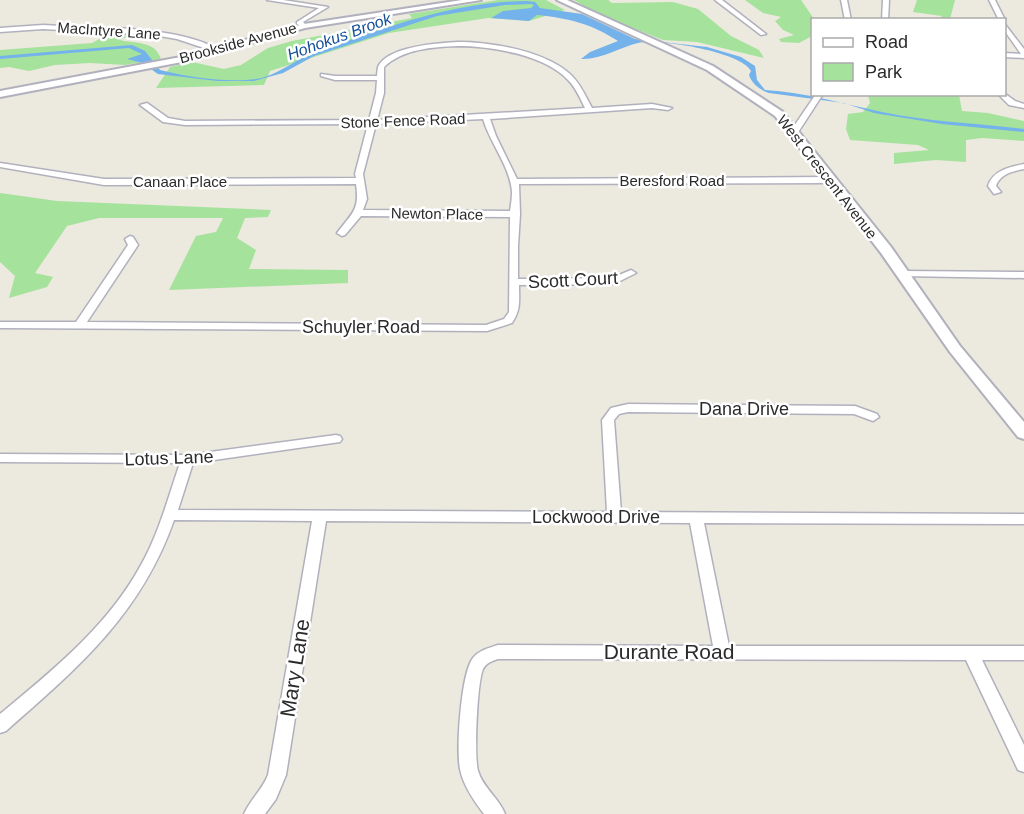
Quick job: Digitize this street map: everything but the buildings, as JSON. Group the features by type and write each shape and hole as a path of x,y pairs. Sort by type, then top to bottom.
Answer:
{"main road":[{"name":"Brookside Avenue","path":"0,94 156,64 304,26 477,0"},
{"name":"West Crescent Avenue","path":"561,0 710,69 761,100 779,114 903,273 955,350 1024,433"}],"street":[{"path":"270,0 325,7 299,23 304,26"},
{"path":"718,0 763,34"},
{"path":"844,0 848,18"},
{"path":"885,18 886,0"},
{"path":"992,0 1001,18"},
{"name":"MacIntyre Lane","path":"0,30 43,27 154,33 178,37 216,50"},
{"path":"1006,27 1024,54"},
{"path":"342,233 358,213 364,191 359,174 382,78 382,64 401,53 459,44 489,46 545,63 565,73 574,82 590,111"},
{"path":"1006,56 1024,54"},
{"path":"323,75 334,78 382,78"},
{"path":"1003,96 1012,103 1024,106"},
{"path":"794,132 819,97"},
{"name":"Stone Fence Road","path":"144,105 166,120 178,123 372,123 668,108"},
{"name":"Schuyler Road","path":"0,325 487,328 502,325 512,317 516,214 514,182 486,118"},
{"name":"Canaan Place","path":"0,165 104,182 361,181"},
{"path":"997,192 992,186 994,180 1006,171 1024,166"},
{"name":"Beresford Road","path":"514,182 829,180"},
{"name":"Newton Place","path":"358,213 516,214"},
{"path":"80,325 133,245 130,239"},
{"name":"Scott Court","path":"513,282 614,281 631,273"},
{"path":"903,273 1024,275"},
{"name":"Dana Drive","path":"614,517 608,420 615,411 628,408 855,410 873,417"},
{"name":"Lotus Lane","path":"0,458 188,459 336,439"},
{"path":"0,725 89,644 125,603 151,559 188,459"},
{"name":"Lockwood Drive","path":"168,515 1024,519"},
{"name":"Mary Lane","path":"253,814 270,793 277,775 320,516"},
{"path":"696,518 722,652"},
{"name":"Durante Road","path":"496,814 474,784 468,767 474,674 481,659 498,652 1024,653"},
{"path":"971,653 1024,764"}],"green space":[{"path":"498,0 546,0 565,10 529,21 488,18 389,33 270,71 264,85 156,88 170,67 192,62 224,69 241,65 268,48 292,41 412,18 409,14"},
{"path":"574,0 608,0 612,3 673,2 698,9 731,36 759,50 764,58 697,42 663,40 598,14"},
{"path":"745,0 801,0 813,18 811,18 811,37 799,43 781,42 779,39 794,35 783,30 775,21 781,17 763,13"},
{"path":"917,0 955,0 950,18 913,12"},
{"path":"124,32 128,36 120,40 149,46 158,53 161,59 125,65 90,63 55,65 29,71 9,67 0,68 0,50 92,43 110,33"},
{"path":"868,96 959,96 962,111 988,113 1024,121 1024,141 982,138 966,140 966,162 936,160 894,164 894,153 929,150 918,145 850,140 846,129 848,114 863,112 870,103"},
{"path":"0,193 57,201 271,210 268,217 245,218 237,238 256,250 249,269 348,270 348,283 169,290 196,236 216,232 223,218 99,218 67,226 35,273 53,277 47,287 9,298 15,276 0,262"}],"water":[{"path":"535,2 540,8 582,14 635,39 707,47 741,57 755,66 757,80 765,90 795,93 840,103 766,92 752,81 749,75 751,71 744,64 717,52 648,42 581,59 590,52 618,41 589,26 559,18 537,15 529,21 491,18 503,11 531,8 534,5 531,4 505,5 437,16 314,56 283,73 254,81 217,81 158,74 142,63 127,59 142,54 129,48 0,59 0,56 132,45 145,51 160,70 208,79 256,79 270,75 310,55 416,19 472,6"},
{"path":"848,104 917,118 1024,129 1024,132 942,124 874,113"}],"water label":[{"name":"Hohokus Brook","path":"339,36"}]}
